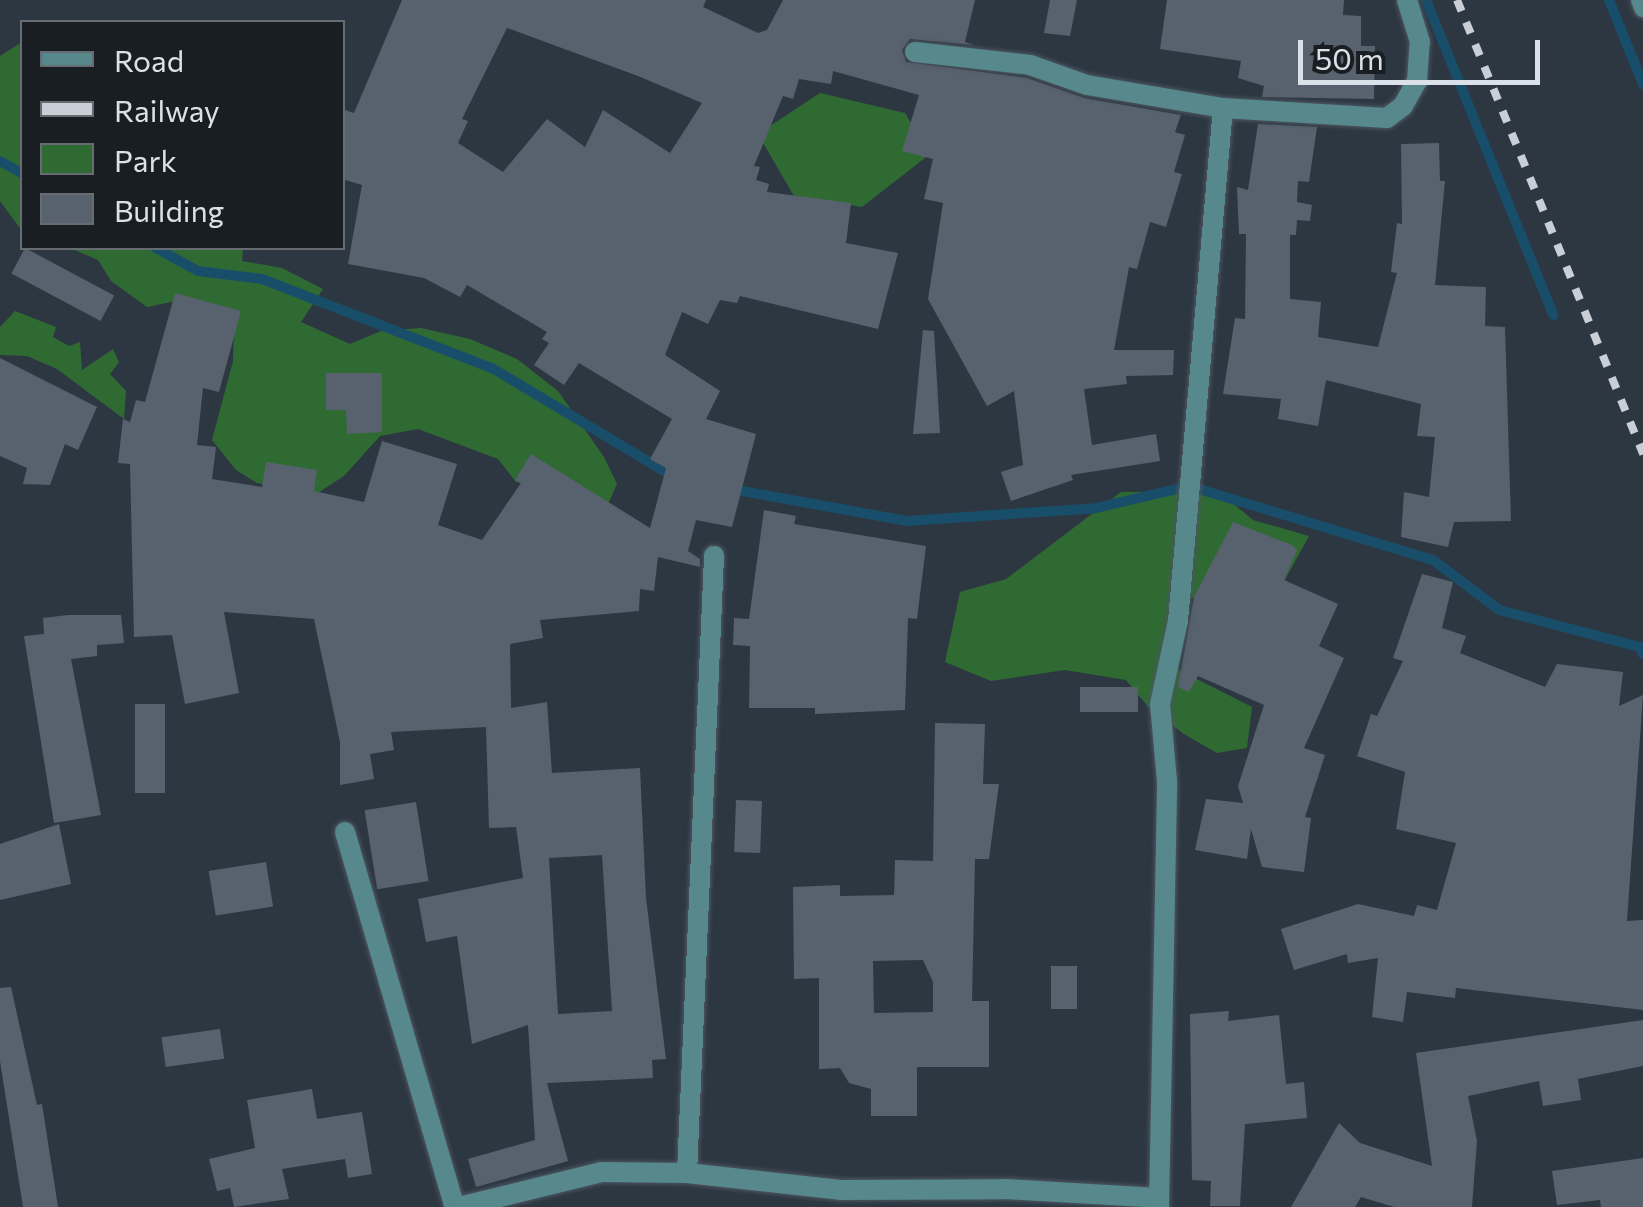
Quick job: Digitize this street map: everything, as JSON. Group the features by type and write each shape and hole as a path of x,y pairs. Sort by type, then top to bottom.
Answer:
{"street":[{"path":"915,52 1030,65 1087,84 1223,108 1387,118 1403,106 1416,81 1420,42 1407,0"},
{"path":"345,832 457,1207 601,1172 687,1173 840,1198 1005,1189 1159,1202 1167,781 1160,704 1178,620 1223,108"},
{"path":"687,1173 714,556"}],"lane":[{"path":"1640,0 1643,8"}],"green space":[{"path":"20,43 20,228 0,201 0,56"},
{"path":"820,93 905,113 930,154 862,207 794,196 758,134"},
{"path":"75,250 243,250 242,261 282,268 323,289 301,322 350,344 381,331 421,328 470,339 517,359 558,391 604,457 617,484 605,511 516,482 498,459 418,429 380,436 344,476 316,494 257,483 236,470 212,440 233,361 234,325 176,301 147,307 111,281 98,260"},
{"path":"15,311 56,327 53,337 69,346 80,342 82,370 113,349 119,362 110,374 126,391 124,419 57,369 27,356 0,355 0,327"},
{"path":"1121,492 1219,492 1253,520 1309,536 1276,596 1250,622 1191,597 1175,668 1252,707 1247,748 1217,753 1150,709 1126,680 1065,670 991,681 945,662 960,592 1006,579"}],"building":[{"path":"402,0 706,0 703,7 758,33 767,30 783,0 975,0 965,42 974,45 910,39 902,50 906,62 1027,78 1084,98 1181,115 1175,132 1185,135 1174,172 1182,174 1166,227 1150,222 1137,269 1129,267 1114,350 1174,350 1173,375 1126,376 1127,384 1084,389 1092,445 1156,434 1160,461 1071,475 1073,480 1011,501 1001,472 1023,465 1014,391 987,406 928,299 943,203 924,199 933,159 902,151 919,95 833,71 831,84 799,79 793,99 783,96 754,166 760,167 756,180 769,184 767,192 851,203 846,243 898,253 878,329 740,296 737,303 720,300 708,324 682,312 665,355 720,391 706,419 756,434 732,527 696,520 688,551 700,559 700,567 658,557 654,591 640,589 639,611 540,620 543,638 510,644 511,708 547,702 552,773 640,768 646,898 666,1059 652,1060 653,1078 547,1083 568,1161 476,1187 468,1159 535,1140 528,1025 472,1044 457,936 426,942 418,899 523,878 516,827 489,828 486,727 391,732 394,750 370,754 374,779 340,785 340,742 314,619 224,612 239,693 185,704 172,635 134,637 130,464 118,463 123,419 130,422 136,400 145,402 175,293 241,311 219,392 203,388 197,445 216,447 212,479 262,487 266,462 317,470 314,491 364,502 382,441 457,464 438,525 482,540 521,483 515,480 531,454 650,528 666,468 650,459 672,419 579,363 564,385 534,365 549,343 542,339 547,332 467,285 460,297 424,278 348,264 362,185 345,180 345,110 354,113","holes":["507,28 702,103 670,153 603,110 585,147 547,119 503,172 458,143 468,121 462,119","602,855 612,1011 558,1014 549,858"]},
{"path":"1050,0 1077,0 1070,36 1044,33"},
{"path":"1167,0 1344,0 1343,15 1361,16 1361,46 1375,46 1374,99 1262,97 1264,86 1238,78 1241,61 1160,49"},
{"path":"1258,124 1317,127 1309,182 1298,181 1297,202 1312,205 1310,221 1297,220 1296,235 1290,235 1290,299 1321,302 1318,337 1378,347 1397,273 1391,272 1397,223 1402,224 1401,144 1439,143 1440,181 1445,181 1435,285 1486,287 1485,326 1505,327 1511,521 1454,522 1448,547 1401,537 1404,492 1429,497 1435,437 1417,436 1421,404 1326,380 1318,426 1278,419 1281,399 1223,394 1235,318 1245,319 1246,234 1239,234 1237,187 1248,190"},
{"path":"24,250 114,295 101,321 11,274"},
{"path":"923,330 934,331 940,433 913,434"},
{"path":"0,358 97,407 78,450 65,444 50,485 23,484 27,468 0,456"},
{"path":"326,373 382,373 382,432 347,434 346,410 326,410"},
{"path":"764,510 796,516 794,524 926,546 917,619 908,618 905,710 815,714 815,708 749,708 750,646 733,645 734,618 749,619"},
{"path":"1233,522 1292,545 1297,550 1284,580 1338,604 1319,646 1344,658 1304,748 1325,755 1305,817 1311,818 1304,872 1262,867 1251,829 1247,859 1195,850 1206,799 1243,803 1238,786 1264,705 1198,676 1189,692 1178,687 1194,597"},
{"path":"1422,574 1453,582 1442,628 1466,636 1460,653 1545,687 1557,664 1623,672 1619,706 1643,695 1627,921 1643,920 1643,1010 1456,988 1455,998 1407,992 1403,1022 1372,1017 1378,958 1348,963 1347,954 1294,970 1281,929 1358,904 1414,916 1417,905 1437,910 1456,843 1396,829 1405,772 1357,756 1371,714 1377,716 1403,661 1393,658"},
{"path":"121,615 124,643 97,645 97,656 71,659 101,815 54,823 24,636 44,634 43,618"},
{"path":"1080,687 1138,687 1138,712 1080,712"},
{"path":"135,704 165,704 165,793 135,793"},
{"path":"935,723 985,724 983,784 999,784 989,859 975,859 972,1001 989,1001 989,1067 917,1067 917,1116 871,1116 871,1089 849,1083 840,1068 819,1069 819,978 794,979 793,887 840,885 840,896 894,895 895,860 933,861","holes":["923,960 933,982 933,1012 874,1013 873,961"]},
{"path":"736,800 762,801 760,853 734,852"},
{"path":"416,802 429,881 377,889 365,810"},
{"path":"59,824 71,884 0,900 0,844"},
{"path":"266,862 273,906 216,916 209,871"},
{"path":"1051,966 1077,966 1077,1009 1051,1009"},
{"path":"11,987 37,1105 42,1104 58,1207 23,1207 0,1061 0,988"},
{"path":"1229,1011 1228,1021 1279,1015 1286,1084 1304,1082 1307,1118 1245,1124 1240,1206 1210,1206 1211,1181 1192,1180 1190,1014"},
{"path":"1643,1020 1643,1066 1578,1079 1581,1100 1543,1106 1539,1081 1468,1096 1477,1141 1472,1207 1394,1207 1361,1197 1355,1207 1291,1207 1339,1123 1360,1143 1432,1166 1416,1053"},
{"path":"220,1029 224,1059 166,1067 162,1037"},
{"path":"312,1089 317,1119 362,1112 372,1174 348,1178 345,1159 282,1169 289,1199 234,1207 230,1188 217,1191 209,1159 255,1148 247,1100"},
{"path":"1643,1158 1643,1207 1601,1207 1600,1200 1557,1205 1552,1171"}],"waterway":[{"path":"1426,0 1553,315"},
{"path":"1609,0 1643,84"},
{"path":"0,161 20,172"},
{"path":"160,250 198,271 262,279 492,368 676,478"},
{"path":"731,489 907,521 1096,508 1189,486 1433,560 1499,610 1640,647 1643,654"}],"railway":[{"path":"1457,0 1643,454"}]}
